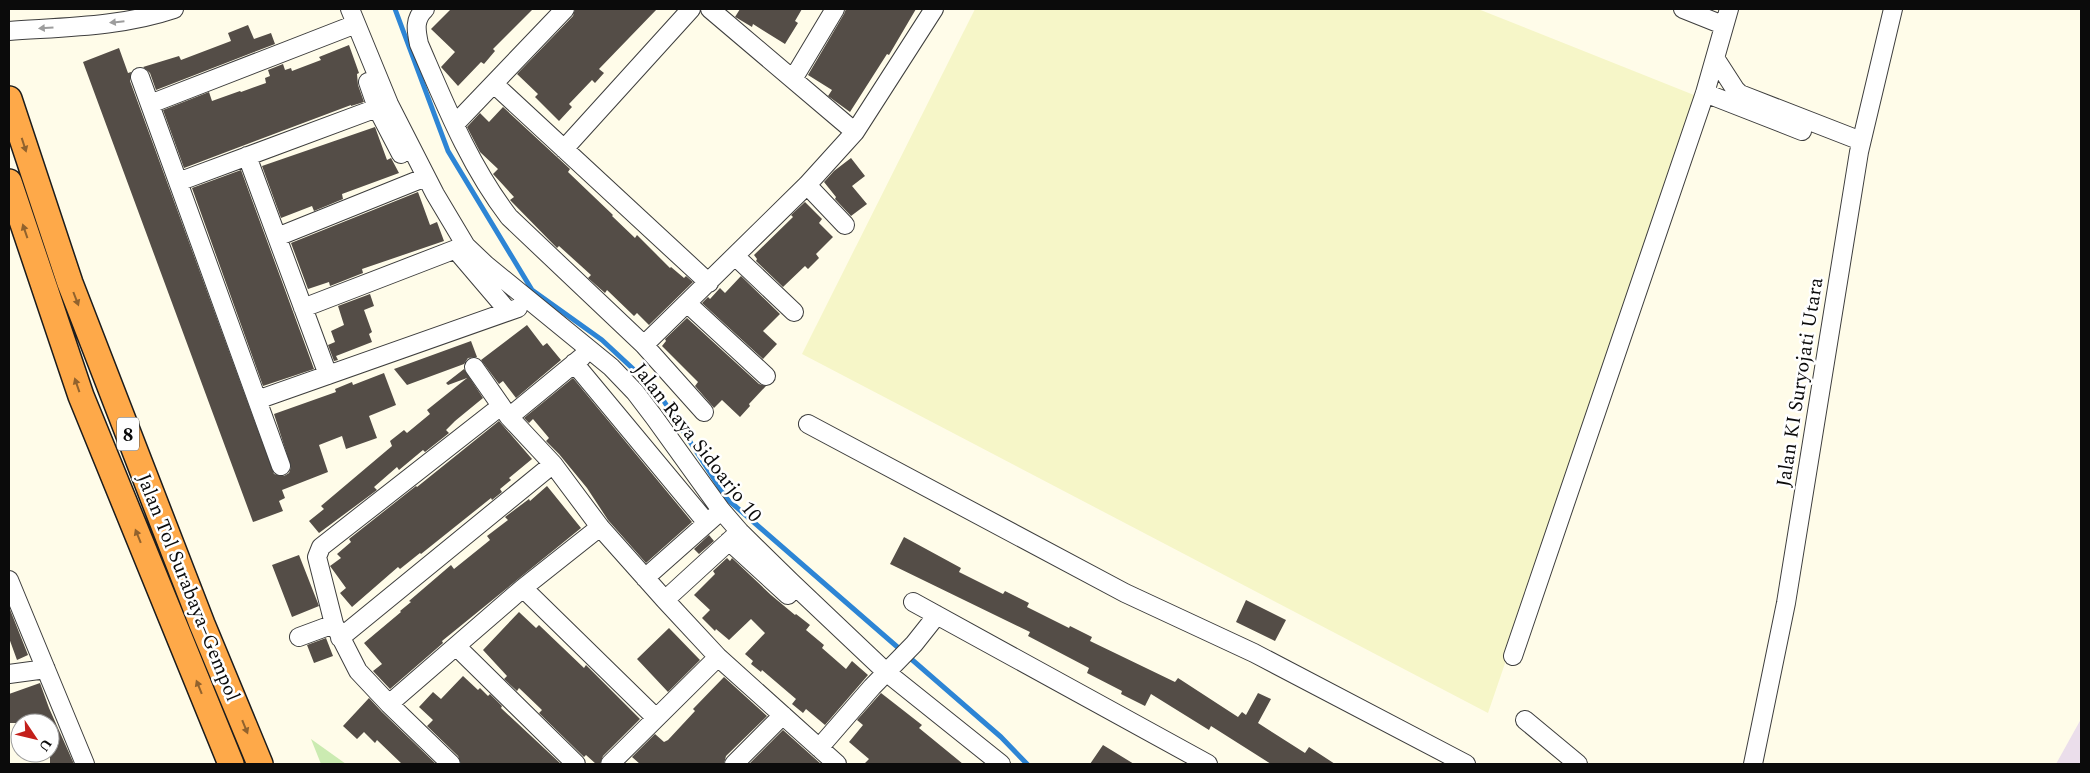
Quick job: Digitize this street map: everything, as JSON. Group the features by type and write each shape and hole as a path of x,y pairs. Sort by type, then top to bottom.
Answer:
{"highway":[{"name":"Jalan Tol Surabaya–Gempol","path":"9,99 70,283 202,624 260,764"},
{"name":"Jalan Tol Surabaya–Gempol","path":"9,182 81,396 231,764"}],"street":[{"path":"9,31 83,26 143,13 174,9"},
{"path":"425,9 418,16 416,24 419,44 471,160 496,200 509,217 644,346 704,412"},
{"path":"455,124 565,9"},
{"path":"564,149 692,9"},
{"path":"710,9 728,15 793,79 855,132"},
{"path":"793,79 835,9"},
{"path":"644,346 807,185 855,132 934,9"},
{"path":"1513,656 1705,92 1726,17 1683,9"},
{"name":"Jalan KI Suryojati Utara","path":"1753,764 1786,603 1860,147 1893,9"},
{"path":"150,104 351,20 377,108 421,179 456,249 508,311"},
{"name":"Jalan Raya Sidoarjo 10","path":"351,20 421,179 466,246 486,265 611,367 635,392 721,510 734,536 995,764"},
{"path":"1715,58 1740,94 1860,147"},
{"path":"140,77 281,466"},
{"path":"494,84 709,283"},
{"path":"1705,92 1860,147"},
{"path":"178,182 377,108"},
{"path":"247,156 328,374"},
{"path":"277,237 421,179"},
{"path":"807,185 844,225"},
{"path":"303,308 456,249"},
{"path":"735,256 794,312"},
{"path":"257,400 532,303"},
{"path":"688,304 766,376"},
{"path":"451,764 358,671 337,631 317,557 321,547 590,350"},
{"path":"574,363 707,523"},
{"path":"474,367 505,411 554,464 600,527 665,600 718,657 836,764"},
{"path":"808,424 1125,593 1254,653 1466,764"},
{"path":"299,637 337,631 554,464"},
{"path":"645,578 721,510"},
{"path":"389,704 523,588 600,527"},
{"path":"665,600 734,536"},
{"path":"9,580 85,764"},
{"path":"523,588 656,718"},
{"path":"913,602 1208,764"},
{"path":"820,748 887,671 914,644 937,615"},
{"path":"457,647 576,764"},
{"path":"610,764 718,657"},
{"path":"9,674 46,669"},
{"path":"734,764 783,716"},
{"path":"1525,720 1578,764"}],"shaded area":[{"path":"2081,719 2081,764 2056,764"}],"green space":[{"path":"975,9 1478,9 1699,97 1488,713 802,354"},
{"path":"311,739 346,764 321,764"}],"building":[{"path":"451,9 533,9 493,49 495,51 484,64 481,62 458,86 441,67 455,52 431,29"},
{"path":"575,9 657,9 599,69 604,73 595,83 592,80 569,104 572,107 559,121 535,97 538,94 517,74 573,16"},
{"path":"740,9 802,9 795,21 798,23 785,44 753,24 752,27 735,17"},
{"path":"846,9 916,9 889,55 887,54 850,112 828,96 832,90 808,75"},
{"path":"248,25 254,39 271,33 275,44 156,90 150,73 143,67 179,56 181,60 231,41 228,33"},
{"path":"349,45 359,73 357,74 358,85 364,102 351,105 184,168 163,110 209,92 212,101 241,92 266,83 265,78 270,76 268,70 283,64 285,70 291,68 292,71 321,60 319,57"},
{"path":"119,48 128,73 131,72 130,81 274,474 284,476 289,473 291,467 274,414 336,392 335,389 352,382 353,385 384,373 396,405 369,416 377,438 346,449 342,436 319,445 328,472 282,490 285,498 279,501 283,511 253,522 83,62"},
{"path":"503,107 570,169 568,172 635,238 637,235 670,268 693,282 649,325 637,313 634,316 607,290 605,293 588,278 591,275 559,246 557,248 510,200 514,197 493,174 498,169 480,152 467,127 480,113 489,122"},
{"path":"375,127 387,160 391,158 399,173 342,194 343,199 314,211 312,206 281,218 262,166"},
{"path":"851,158 865,176 852,186 867,204 851,216 835,199 836,197 824,182 834,171"},
{"path":"241,170 314,369 263,386 192,188"},
{"path":"418,192 430,225 437,222 444,241 362,269 363,273 330,286 329,282 308,289 291,243"},
{"path":"805,202 822,219 819,223 833,237 816,254 819,258 808,269 805,266 783,287 756,261 757,259 754,255 793,217 791,215"},
{"path":"741,276 780,314 763,331 777,344 763,359 702,303 708,297 710,299 720,288 725,293"},
{"path":"370,294 374,306 364,310 372,332 369,334 372,342 336,356 338,360 334,361 328,345 335,342 331,331 344,325 338,306"},
{"path":"687,318 759,384 766,386 740,417 722,400 714,408 695,386 698,382 662,346 666,341 665,339"},
{"path":"527,325 543,346 547,343 561,360 516,398 503,381 499,384 481,360"},
{"path":"471,341 477,357 468,358 464,364 407,385 394,369"},
{"path":"464,369 483,398 446,430 449,433 425,452 423,450 399,470 397,467 374,487 377,490 319,533 309,521 324,509 321,506 392,446 390,441 404,430 407,433 430,414 427,410 467,378 448,385 446,383"},
{"path":"573,378 692,522 646,563 608,520 587,488 546,441 549,438 533,419 529,423 524,418"},
{"path":"499,421 532,459 509,478 511,480 500,489 502,492 492,500 491,498 421,554 400,569 398,567 352,607 340,593 346,588 330,566 341,558 337,554 351,542 349,539"},
{"path":"547,486 581,528 442,641 443,643 390,689 373,671 382,664 364,643 401,612 411,602 409,601 451,565 454,569 490,540 487,536 508,520 505,517 529,499 530,501"},
{"path":"709,535 714,541 699,554 694,549"},
{"path":"904,537 961,568 959,572 1003,594 1005,591 1029,603 1027,607 1092,637 1090,641 1175,682 1178,678 1238,717 1242,712 1246,715 1258,693 1271,699 1258,723 1305,753 1309,747 1335,764 1271,764 1211,726 1209,730 1151,694 1145,706 1121,694 1122,691 1087,673 1089,668 1028,636 1030,632 890,564"},
{"path":"299,555 319,606 292,617 272,565"},
{"path":"727,558 730,561 732,558 771,595 810,625 806,630 824,645 822,648 846,669 852,661 868,675 825,725 806,709 803,713 792,704 796,699 762,670 761,672 751,664 753,661 745,654 765,633 751,619 729,640 716,629 715,631 702,618 710,610 694,595 715,574 713,571"},
{"path":"1246,600 1286,620 1275,641 1236,622"},
{"path":"9,607 28,655 17,660 9,638"},
{"path":"519,612 536,628 539,625 584,668 586,665 640,719 603,756 600,764 596,764 586,755 584,757 539,713 542,710 519,688 517,691 504,679 507,676 483,650"},
{"path":"669,628 700,660 668,692 637,659"},
{"path":"326,638 333,656 314,663 307,645"},
{"path":"463,676 478,690 480,688 488,696 490,694 502,706 501,708 561,764 461,764 458,756 427,726 433,720 419,707 433,692 441,699"},
{"path":"724,677 767,716 726,756 724,764 640,764 632,757 655,734 664,742 668,740 695,711 693,709"},
{"path":"40,683 51,713 10,713 9,723 9,694"},
{"path":"881,693 922,725 919,728 963,764 864,764 869,759 849,742 863,725 857,720"},
{"path":"369,698 436,764 402,764 377,740 375,743 364,732 357,739 343,726"},
{"path":"783,730 812,756 821,764 749,764"},
{"path":"60,733 74,764 50,764 60,763"},
{"path":"1103,745 1134,764 1090,764"}],"waterway":[{"path":"395,9 448,151 532,290 602,340 658,392 727,499 1001,737 1027,764"}]}
